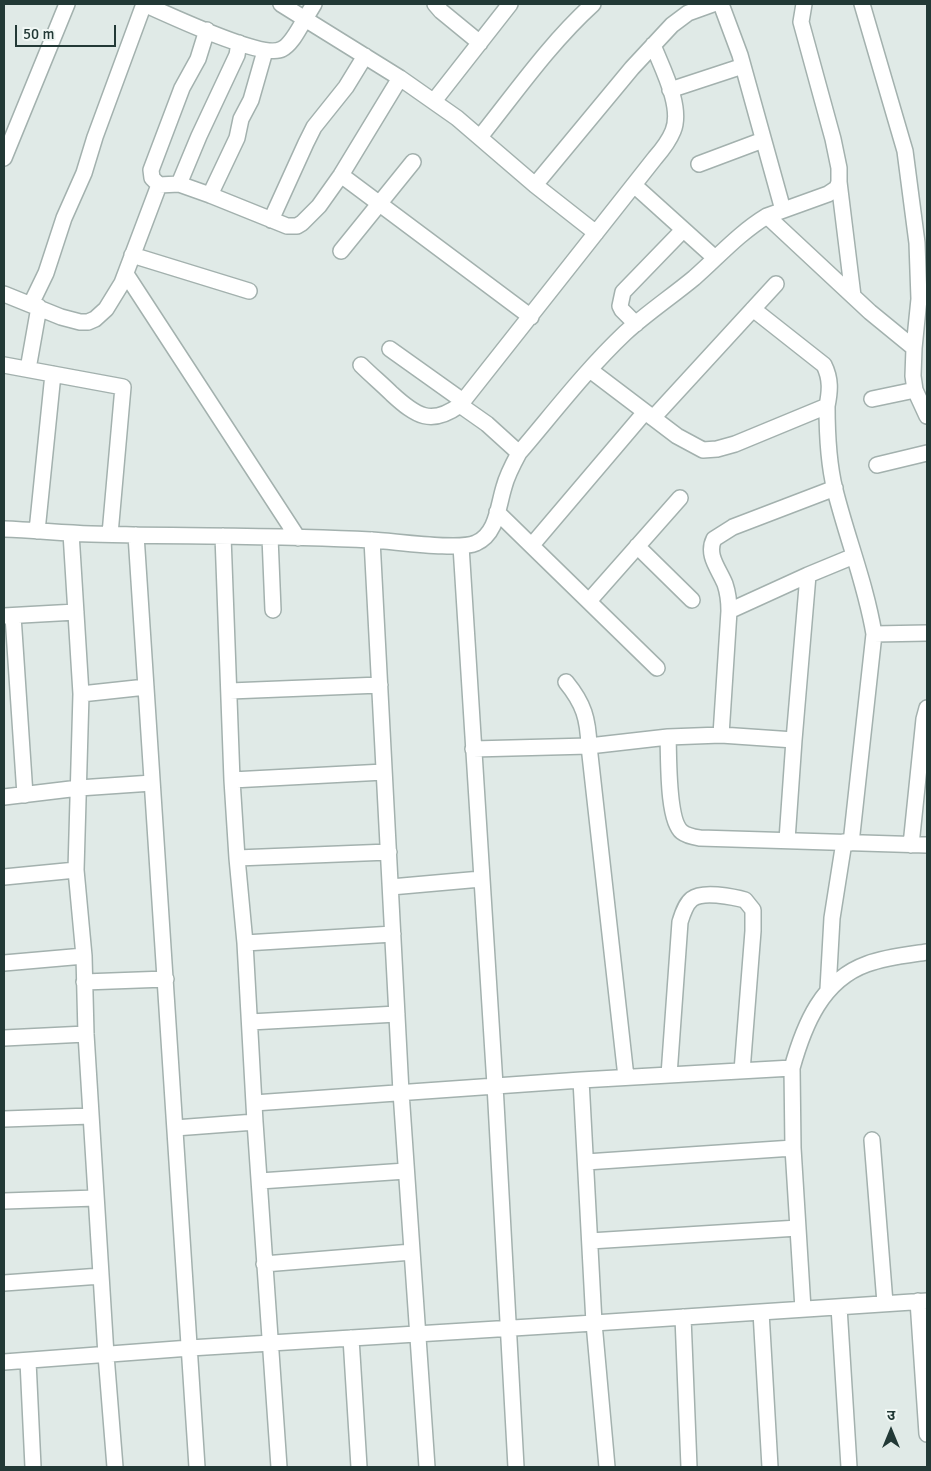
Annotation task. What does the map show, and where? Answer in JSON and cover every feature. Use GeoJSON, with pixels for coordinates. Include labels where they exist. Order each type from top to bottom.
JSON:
{"type":"FeatureCollection","features":[{"type":"Feature","properties":{"kind":"street"},"geometry":{"type":"LineString","coordinates":[[4,158],[67,4]]}},
{"type":"Feature","properties":{"kind":"street"},"geometry":{"type":"LineString","coordinates":[[28,369],[35,306],[64,218],[84,173],[144,4],[239,43],[265,51],[276,52],[288,45],[314,4]]}},
{"type":"Feature","properties":{"kind":"street"},"geometry":{"type":"LineString","coordinates":[[281,4],[434,101],[596,233]]}},
{"type":"Feature","properties":{"kind":"street"},"geometry":{"type":"LineString","coordinates":[[436,4],[440,11],[480,43]]}},
{"type":"Feature","properties":{"kind":"street"},"geometry":{"type":"LineString","coordinates":[[434,101],[510,4]]}},
{"type":"Feature","properties":{"kind":"street"},"geometry":{"type":"LineString","coordinates":[[480,138],[543,59],[592,4]]}},
{"type":"Feature","properties":{"kind":"street"},"geometry":{"type":"LineString","coordinates":[[535,185],[653,45],[687,8],[714,4]]}},
{"type":"Feature","properties":{"kind":"street"},"geometry":{"type":"LineString","coordinates":[[721,4],[743,66],[783,210]]}},
{"type":"Feature","properties":{"kind":"street"},"geometry":{"type":"LineString","coordinates":[[804,4],[801,22],[839,168],[853,296]]}},
{"type":"Feature","properties":{"kind":"street"},"geometry":{"type":"LineString","coordinates":[[862,4],[905,151],[918,243],[923,298],[919,342],[913,376],[915,390],[927,416]]}},
{"type":"Feature","properties":{"kind":"street"},"geometry":{"type":"LineString","coordinates":[[207,30],[198,59],[182,88],[151,170],[152,178],[159,185],[179,184],[292,227],[302,224],[319,206],[341,175],[400,78]]}},
{"type":"Feature","properties":{"kind":"street"},"geometry":{"type":"LineString","coordinates":[[179,184],[199,136],[237,56],[239,43]]}},
{"type":"Feature","properties":{"kind":"street"},"geometry":{"type":"LineString","coordinates":[[360,365],[407,408],[422,416],[440,416],[462,403],[634,185],[665,145],[673,131],[676,113],[670,90],[653,45]]}},
{"type":"Feature","properties":{"kind":"street"},"geometry":{"type":"LineString","coordinates":[[210,195],[237,138],[241,119],[252,100],[265,51]]}},
{"type":"Feature","properties":{"kind":"street"},"geometry":{"type":"LineString","coordinates":[[271,220],[314,127],[346,86],[365,56]]}},
{"type":"Feature","properties":{"kind":"street"},"geometry":{"type":"LineString","coordinates":[[670,90],[743,66]]}},
{"type":"Feature","properties":{"kind":"street"},"geometry":{"type":"LineString","coordinates":[[699,164],[764,140]]}},
{"type":"Feature","properties":{"kind":"street"},"geometry":{"type":"LineString","coordinates":[[341,251],[413,162]]}},
{"type":"Feature","properties":{"kind":"street"},"geometry":{"type":"LineString","coordinates":[[341,175],[530,317]]}},
{"type":"Feature","properties":{"kind":"street"},"geometry":{"type":"LineString","coordinates":[[4,528],[72,533],[372,540],[462,546],[476,543],[485,537],[492,528],[508,474],[519,453],[590,370],[636,324],[766,216],[828,194],[837,188],[840,182]]}},
{"type":"Feature","properties":{"kind":"street"},"geometry":{"type":"LineString","coordinates":[[4,294],[80,322],[95,320],[106,309],[122,283],[159,185]]}},
{"type":"Feature","properties":{"kind":"street"},"geometry":{"type":"LineString","coordinates":[[634,185],[715,258]]}},
{"type":"Feature","properties":{"kind":"street"},"geometry":{"type":"LineString","coordinates":[[766,216],[887,326],[919,342]]}},
{"type":"Feature","properties":{"kind":"street"},"geometry":{"type":"LineString","coordinates":[[636,324],[620,306],[623,292],[683,230]]}},
{"type":"Feature","properties":{"kind":"street"},"geometry":{"type":"LineString","coordinates":[[132,255],[249,291]]}},
{"type":"Feature","properties":{"kind":"street"},"geometry":{"type":"LineString","coordinates":[[126,274],[298,538]]}},
{"type":"Feature","properties":{"kind":"street"},"geometry":{"type":"LineString","coordinates":[[532,545],[649,415],[776,284]]}},
{"type":"Feature","properties":{"kind":"street"},"geometry":{"type":"LineString","coordinates":[[753,309],[824,365],[829,374],[830,383],[827,406],[828,455],[874,634],[848,842],[832,918],[828,989]]}},
{"type":"Feature","properties":{"kind":"street"},"geometry":{"type":"LineString","coordinates":[[390,349],[462,403],[519,453]]}},
{"type":"Feature","properties":{"kind":"street"},"geometry":{"type":"LineString","coordinates":[[4,365],[123,387],[110,534]]}},
{"type":"Feature","properties":{"kind":"street"},"geometry":{"type":"LineString","coordinates":[[590,370],[689,444],[703,450],[735,444],[827,406]]}},
{"type":"Feature","properties":{"kind":"street"},"geometry":{"type":"LineString","coordinates":[[37,530],[53,374]]}},
{"type":"Feature","properties":{"kind":"street"},"geometry":{"type":"LineString","coordinates":[[872,399],[915,390]]}},
{"type":"Feature","properties":{"kind":"street"},"geometry":{"type":"LineString","coordinates":[[877,466],[927,453]]}},
{"type":"Feature","properties":{"kind":"street"},"geometry":{"type":"LineString","coordinates":[[721,735],[729,611],[725,584],[710,550],[714,539],[733,527],[835,488]]}},
{"type":"Feature","properties":{"kind":"street"},"geometry":{"type":"LineString","coordinates":[[589,601],[680,498]]}},
{"type":"Feature","properties":{"kind":"street"},"geometry":{"type":"LineString","coordinates":[[497,512],[657,668]]}},
{"type":"Feature","properties":{"kind":"street"},"geometry":{"type":"LineString","coordinates":[[72,533],[81,694],[76,870],[84,956],[86,1034],[114,1467]]}},
{"type":"Feature","properties":{"kind":"street"},"geometry":{"type":"LineString","coordinates":[[136,535],[198,1467]]}},
{"type":"Feature","properties":{"kind":"street"},"geometry":{"type":"LineString","coordinates":[[223,536],[232,780],[245,943],[264,1264],[279,1467]]}},
{"type":"Feature","properties":{"kind":"street"},"geometry":{"type":"LineString","coordinates":[[270,537],[273,610]]}},
{"type":"Feature","properties":{"kind":"street"},"geometry":{"type":"LineString","coordinates":[[372,540],[401,1092],[427,1467]]}},
{"type":"Feature","properties":{"kind":"street"},"geometry":{"type":"LineString","coordinates":[[462,546],[516,1467]]}},
{"type":"Feature","properties":{"kind":"street"},"geometry":{"type":"LineString","coordinates":[[637,546],[692,600]]}},
{"type":"Feature","properties":{"kind":"street"},"geometry":{"type":"LineString","coordinates":[[729,611],[854,556]]}},
{"type":"Feature","properties":{"kind":"street"},"geometry":{"type":"LineString","coordinates":[[787,840],[808,575]]}},
{"type":"Feature","properties":{"kind":"street"},"geometry":{"type":"LineString","coordinates":[[25,795],[8,616],[76,612]]}},
{"type":"Feature","properties":{"kind":"street"},"geometry":{"type":"LineString","coordinates":[[874,634],[927,633]]}},
{"type":"Feature","properties":{"kind":"street"},"geometry":{"type":"LineString","coordinates":[[566,682],[575,693],[586,716],[626,1077]]}},
{"type":"Feature","properties":{"kind":"street"},"geometry":{"type":"LineString","coordinates":[[230,691],[380,685]]}},
{"type":"Feature","properties":{"kind":"street"},"geometry":{"type":"LineString","coordinates":[[81,694],[146,687]]}},
{"type":"Feature","properties":{"kind":"street"},"geometry":{"type":"LineString","coordinates":[[911,845],[924,719],[927,708]]}},
{"type":"Feature","properties":{"kind":"street"},"geometry":{"type":"LineString","coordinates":[[474,749],[589,746],[668,737],[721,735],[794,740]]}},
{"type":"Feature","properties":{"kind":"street"},"geometry":{"type":"LineString","coordinates":[[668,737],[673,818],[677,826],[688,836],[700,838],[927,845]]}},
{"type":"Feature","properties":{"kind":"street"},"geometry":{"type":"LineString","coordinates":[[232,780],[384,772]]}},
{"type":"Feature","properties":{"kind":"street"},"geometry":{"type":"LineString","coordinates":[[4,798],[79,788],[152,783]]}},
{"type":"Feature","properties":{"kind":"street"},"geometry":{"type":"LineString","coordinates":[[237,858],[389,852]]}},
{"type":"Feature","properties":{"kind":"street"},"geometry":{"type":"LineString","coordinates":[[4,877],[76,870]]}},
{"type":"Feature","properties":{"kind":"street"},"geometry":{"type":"LineString","coordinates":[[391,887],[481,880]]}},
{"type":"Feature","properties":{"kind":"street"},"geometry":{"type":"LineString","coordinates":[[670,1075],[680,922],[689,901],[702,894],[745,900],[753,910],[742,1070]]}},
{"type":"Feature","properties":{"kind":"street"},"geometry":{"type":"LineString","coordinates":[[245,943],[393,934]]}},
{"type":"Feature","properties":{"kind":"street"},"geometry":{"type":"LineString","coordinates":[[803,1309],[793,1148],[792,1068],[799,1044],[809,1021],[828,989],[846,975],[867,964],[927,952]]}},
{"type":"Feature","properties":{"kind":"street"},"geometry":{"type":"LineString","coordinates":[[4,963],[84,956]]}},
{"type":"Feature","properties":{"kind":"street"},"geometry":{"type":"LineString","coordinates":[[84,982],[166,979]]}},
{"type":"Feature","properties":{"kind":"street"},"geometry":{"type":"LineString","coordinates":[[250,1022],[397,1014]]}},
{"type":"Feature","properties":{"kind":"street"},"geometry":{"type":"LineString","coordinates":[[4,1038],[86,1034]]}},
{"type":"Feature","properties":{"kind":"street"},"geometry":{"type":"LineString","coordinates":[[254,1103],[495,1085],[792,1068]]}},
{"type":"Feature","properties":{"kind":"street"},"geometry":{"type":"LineString","coordinates":[[581,1080],[594,1324],[607,1467]]}},
{"type":"Feature","properties":{"kind":"street"},"geometry":{"type":"LineString","coordinates":[[4,1119],[91,1116]]}},
{"type":"Feature","properties":{"kind":"street"},"geometry":{"type":"LineString","coordinates":[[175,1128],[255,1122]]}},
{"type":"Feature","properties":{"kind":"street"},"geometry":{"type":"LineString","coordinates":[[872,1140],[885,1304]]}},
{"type":"Feature","properties":{"kind":"street"},"geometry":{"type":"LineString","coordinates":[[586,1162],[793,1148]]}},
{"type":"Feature","properties":{"kind":"street"},"geometry":{"type":"LineString","coordinates":[[260,1181],[406,1171]]}},
{"type":"Feature","properties":{"kind":"street"},"geometry":{"type":"LineString","coordinates":[[4,1201],[96,1198]]}},
{"type":"Feature","properties":{"kind":"street"},"geometry":{"type":"LineString","coordinates":[[590,1242],[798,1228]]}},
{"type":"Feature","properties":{"kind":"street"},"geometry":{"type":"LineString","coordinates":[[264,1264],[412,1252]]}},
{"type":"Feature","properties":{"kind":"street"},"geometry":{"type":"LineString","coordinates":[[4,1283],[101,1276]]}},
{"type":"Feature","properties":{"kind":"street"},"geometry":{"type":"LineString","coordinates":[[4,1362],[190,1348],[594,1324],[923,1301],[927,1434]]}},
{"type":"Feature","properties":{"kind":"street"},"geometry":{"type":"LineString","coordinates":[[839,1307],[849,1467]]}},
{"type":"Feature","properties":{"kind":"street"},"geometry":{"type":"LineString","coordinates":[[761,1312],[770,1467]]}},
{"type":"Feature","properties":{"kind":"street"},"geometry":{"type":"LineString","coordinates":[[683,1317],[689,1467]]}},
{"type":"Feature","properties":{"kind":"street"},"geometry":{"type":"LineString","coordinates":[[351,1338],[360,1467]]}},
{"type":"Feature","properties":{"kind":"street"},"geometry":{"type":"LineString","coordinates":[[28,1361],[34,1467]]}}]}
